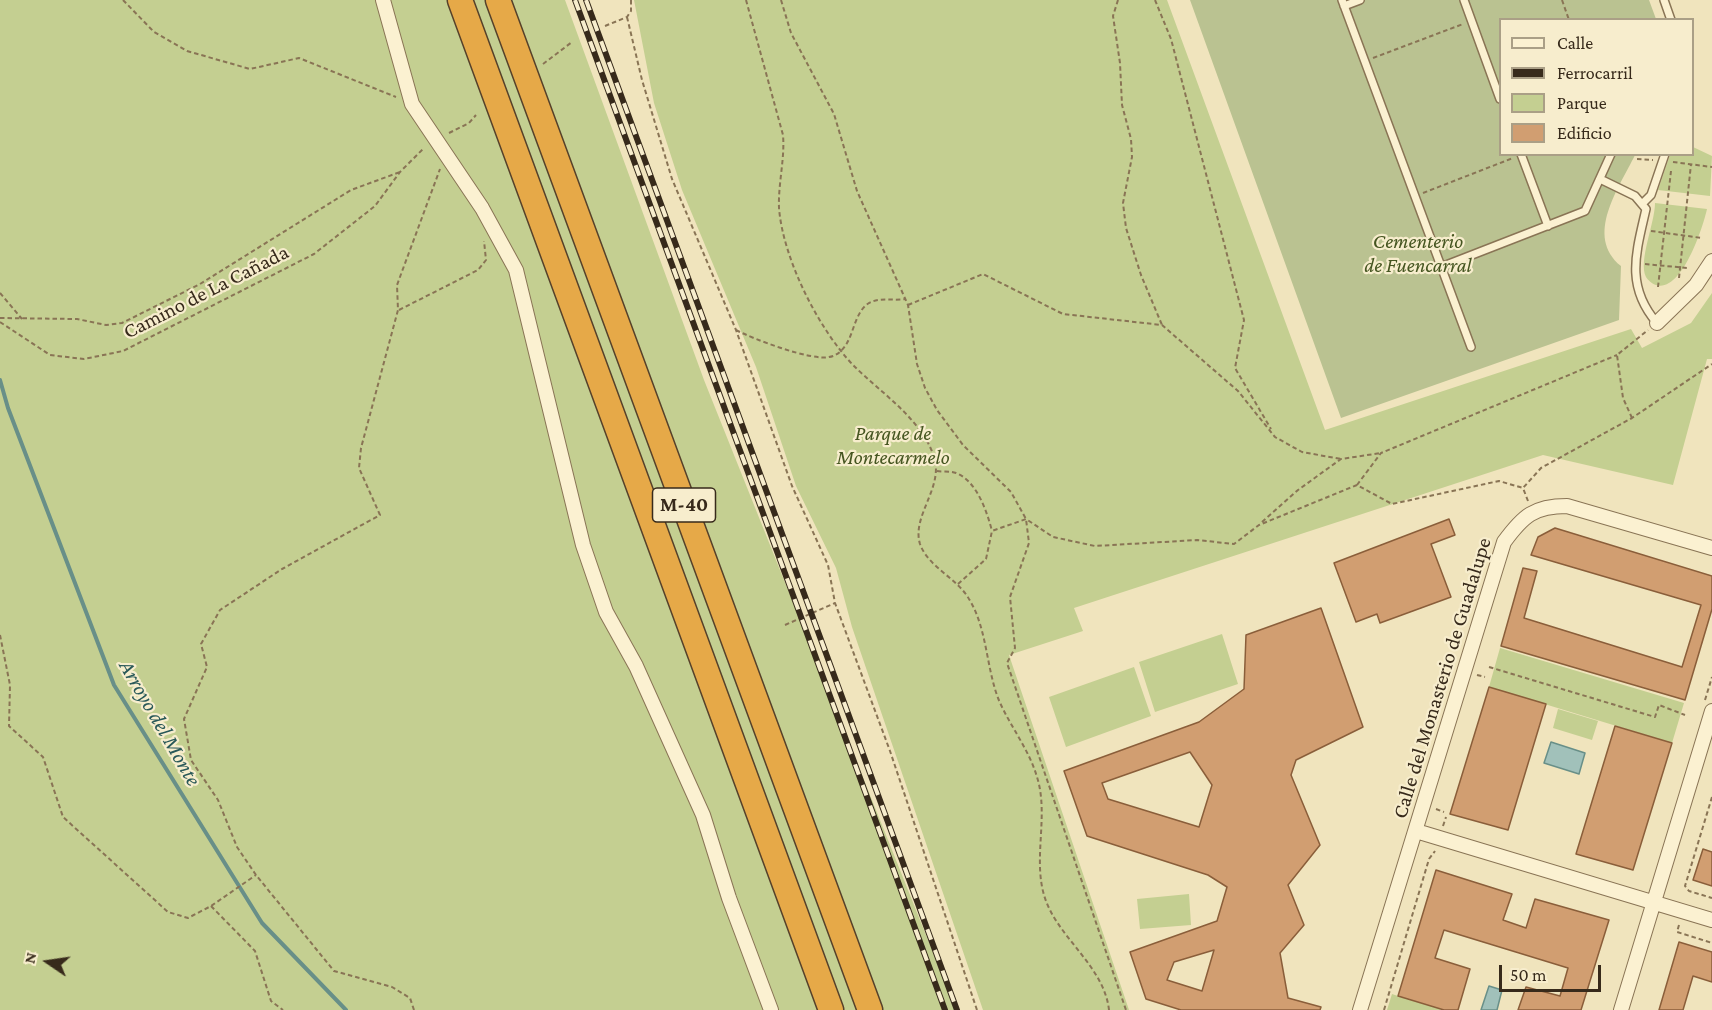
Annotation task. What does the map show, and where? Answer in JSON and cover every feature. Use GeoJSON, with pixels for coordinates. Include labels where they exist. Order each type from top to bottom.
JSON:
{"type":"FeatureCollection","features":[{"type":"Feature","properties":{"kind":"highway","name":"M-40"},"geometry":{"type":"LineString","coordinates":[[460,0],[831,1010]]}},
{"type":"Feature","properties":{"kind":"highway","name":"M-40"},"geometry":{"type":"LineString","coordinates":[[498,0],[870,1010]]}},
{"type":"Feature","properties":{"kind":"street"},"geometry":{"type":"LineString","coordinates":[[383,0],[412,104],[482,208],[516,270],[580,535],[602,601],[636,666],[703,815],[729,898],[771,1010]]}},
{"type":"Feature","properties":{"kind":"street"},"geometry":{"type":"LineString","coordinates":[[1657,323],[1696,285],[1711,260]]}},
{"type":"Feature","properties":{"kind":"street"},"geometry":{"type":"LineString","coordinates":[[1532,512],[1548,506],[1567,506],[1712,548]]}},
{"type":"Feature","properties":{"kind":"street","name":"Calle del Monasterio de Guadalupe"},"geometry":{"type":"LineString","coordinates":[[1360,1010],[1504,542],[1517,524],[1532,512]]}},
{"type":"Feature","properties":{"kind":"street"},"geometry":{"type":"LineString","coordinates":[[1621,1010],[1712,711]]}},
{"type":"Feature","properties":{"kind":"street"},"geometry":{"type":"LineString","coordinates":[[1416,831],[1712,920]]}},
{"type":"Feature","properties":{"kind":"lane"},"geometry":{"type":"LineString","coordinates":[[1360,0],[1343,3],[1471,347]]}},
{"type":"Feature","properties":{"kind":"lane"},"geometry":{"type":"LineString","coordinates":[[1464,0],[1499,96]]}},
{"type":"Feature","properties":{"kind":"lane"},"geometry":{"type":"LineString","coordinates":[[1664,0],[1670,18]]}},
{"type":"Feature","properties":{"kind":"lane"},"geometry":{"type":"LineString","coordinates":[[1521,156],[1548,226]]}},
{"type":"Feature","properties":{"kind":"lane"},"geometry":{"type":"LineString","coordinates":[[1441,267],[1585,211],[1610,156]]}},
{"type":"Feature","properties":{"kind":"lane"},"geometry":{"type":"LineString","coordinates":[[1642,204],[1651,195],[1664,158]]}},
{"type":"Feature","properties":{"kind":"lane"},"geometry":{"type":"LineString","coordinates":[[1600,179],[1635,196],[1646,209],[1636,256],[1635,281],[1639,298],[1657,323]]}},
{"type":"Feature","properties":{"kind":"path"},"geometry":{"type":"LineString","coordinates":[[123,0],[154,32],[187,51],[250,69],[299,58],[412,104]]}},
{"type":"Feature","properties":{"kind":"path"},"geometry":{"type":"LineString","coordinates":[[605,26],[627,17],[632,11],[631,0]]}},
{"type":"Feature","properties":{"kind":"path"},"geometry":{"type":"LineString","coordinates":[[746,0],[783,135],[779,209],[783,231],[819,322],[841,351],[915,427],[933,453],[937,471],[921,524],[920,545],[929,559],[958,584],[972,604],[998,699],[1038,779],[1042,815],[1044,896],[1059,924],[1103,988],[1109,1010]]}},
{"type":"Feature","properties":{"kind":"path"},"geometry":{"type":"LineString","coordinates":[[781,0],[791,33],[834,114],[857,191],[908,305],[917,364],[937,410],[963,445],[1011,492],[1026,519],[1029,543],[1010,597],[1015,648],[1007,663],[1126,1010]]}},
{"type":"Feature","properties":{"kind":"path"},"geometry":{"type":"LineString","coordinates":[[1118,0],[1113,16],[1120,63],[1122,105],[1131,139],[1132,157],[1123,203],[1126,228],[1141,275],[1162,325],[1238,391],[1275,437],[1302,452],[1341,459],[1381,453],[1617,355],[1657,323]]}},
{"type":"Feature","properties":{"kind":"path"},"geometry":{"type":"LineString","coordinates":[[1155,0],[1171,39],[1244,320],[1235,369],[1275,437]]}},
{"type":"Feature","properties":{"kind":"path"},"geometry":{"type":"LineString","coordinates":[[1562,0],[1568,18]]}},
{"type":"Feature","properties":{"kind":"path"},"geometry":{"type":"LineString","coordinates":[[627,17],[642,80],[672,179],[736,330],[792,486],[828,565],[835,603],[890,751],[976,1010]]}},
{"type":"Feature","properties":{"kind":"path"},"geometry":{"type":"LineString","coordinates":[[1365,62],[1472,21]]}},
{"type":"Feature","properties":{"kind":"path"},"geometry":{"type":"LineString","coordinates":[[543,64],[572,42]]}},
{"type":"Feature","properties":{"kind":"path"},"geometry":{"type":"LineString","coordinates":[[414,1010],[410,998],[392,987],[334,971],[256,875],[237,848],[218,800],[191,760],[184,719],[207,667],[201,644],[220,610],[282,568],[380,515],[359,468],[361,448],[398,310],[397,285],[445,155]]}},
{"type":"Feature","properties":{"kind":"path"},"geometry":{"type":"LineString","coordinates":[[1415,196],[1518,156]]}},
{"type":"Feature","properties":{"kind":"path"},"geometry":{"type":"LineString","coordinates":[[1637,159],[1664,158]]}},
{"type":"Feature","properties":{"kind":"path"},"geometry":{"type":"LineString","coordinates":[[1658,287],[1672,162],[1712,167]]}},
{"type":"Feature","properties":{"kind":"path"},"geometry":{"type":"LineString","coordinates":[[1679,278],[1691,164]]}},
{"type":"Feature","properties":{"kind":"path","name":"Camino de La Cañada"},"geometry":{"type":"LineString","coordinates":[[0,320],[50,355],[84,359],[123,351],[314,254],[375,206],[400,172],[351,190],[200,284],[122,323],[106,325],[77,319],[22,319]]}},
{"type":"Feature","properties":{"kind":"path"},"geometry":{"type":"LineString","coordinates":[[1649,231],[1702,238]]}},
{"type":"Feature","properties":{"kind":"path"},"geometry":{"type":"LineString","coordinates":[[398,310],[478,270],[486,260],[481,234]]}},
{"type":"Feature","properties":{"kind":"path"},"geometry":{"type":"LineString","coordinates":[[1642,264],[1687,268]]}},
{"type":"Feature","properties":{"kind":"path"},"geometry":{"type":"LineString","coordinates":[[908,305],[983,274],[1063,314],[1162,325]]}},
{"type":"Feature","properties":{"kind":"path"},"geometry":{"type":"LineString","coordinates":[[0,293],[22,319]]}},
{"type":"Feature","properties":{"kind":"path"},"geometry":{"type":"LineString","coordinates":[[736,330],[756,340],[817,357],[833,357],[841,351],[867,304],[878,299],[905,299]]}},
{"type":"Feature","properties":{"kind":"path"},"geometry":{"type":"LineString","coordinates":[[0,320],[22,319]]}},
{"type":"Feature","properties":{"kind":"path"},"geometry":{"type":"LineString","coordinates":[[1617,355],[1623,398],[1632,418]]}},
{"type":"Feature","properties":{"kind":"path"},"geometry":{"type":"LineString","coordinates":[[1523,488],[1541,468],[1632,418],[1712,364]]}},
{"type":"Feature","properties":{"kind":"path"},"geometry":{"type":"LineString","coordinates":[[1259,525],[1357,485],[1381,453]]}},
{"type":"Feature","properties":{"kind":"path"},"geometry":{"type":"LineString","coordinates":[[1026,519],[1053,537],[1095,546],[1197,540],[1234,544],[1298,490],[1341,459]]}},
{"type":"Feature","properties":{"kind":"path"},"geometry":{"type":"LineString","coordinates":[[937,471],[957,474],[969,482],[987,511],[992,531],[986,559],[958,584]]}},
{"type":"Feature","properties":{"kind":"path"},"geometry":{"type":"LineString","coordinates":[[1357,485],[1392,504],[1499,481],[1523,488]]}},
{"type":"Feature","properties":{"kind":"path"},"geometry":{"type":"LineString","coordinates":[[1523,488],[1532,512]]}},
{"type":"Feature","properties":{"kind":"path"},"geometry":{"type":"LineString","coordinates":[[992,531],[1026,519]]}},
{"type":"Feature","properties":{"kind":"path"},"geometry":{"type":"LineString","coordinates":[[785,625],[835,603]]}},
{"type":"Feature","properties":{"kind":"path"},"geometry":{"type":"LineString","coordinates":[[0,635],[10,684],[9,726],[43,757],[63,817],[168,912],[188,918],[212,906],[256,875]]}},
{"type":"Feature","properties":{"kind":"path"},"geometry":{"type":"LineString","coordinates":[[1489,667],[1655,717],[1659,705],[1685,715]]}},
{"type":"Feature","properties":{"kind":"path"},"geometry":{"type":"LineString","coordinates":[[1712,797],[1685,886],[1689,891],[1712,898]]}},
{"type":"Feature","properties":{"kind":"path"},"geometry":{"type":"LineString","coordinates":[[1384,1010],[1430,859],[1434,857]]}},
{"type":"Feature","properties":{"kind":"path"},"geometry":{"type":"LineString","coordinates":[[212,906],[255,951],[271,1001],[283,1010]]}},
{"type":"Feature","properties":{"kind":"path"},"geometry":{"type":"LineString","coordinates":[[1677,932],[1712,943]]}},
{"type":"Feature","properties":{"kind":"green space"},"geometry":{"type":"Polygon","coordinates":[[[0,0],[565,0],[704,380],[956,1010],[0,1010],[0,0]]]}},
{"type":"Feature","properties":{"kind":"green space","name":"Parque de Montecarmelo"},"geometry":{"type":"Polygon","coordinates":[[[634,0],[1167,0],[1325,430],[1631,329],[1642,348],[1691,323],[1712,293],[1712,359],[1707,359],[1673,485],[1543,455],[1074,608],[1083,631],[1009,655],[1129,1010],[983,1010],[852,627],[836,568],[796,486],[756,367],[682,190],[654,103],[634,0]]]}},
{"type":"Feature","properties":{"kind":"green space","name":"Cementerio de Fuencarral"},"geometry":{"type":"Polygon","coordinates":[[[1190,0],[1649,0],[1656,18],[1499,18],[1499,156],[1634,156],[1614,197],[1605,226],[1605,241],[1610,254],[1621,266],[1619,320],[1341,418],[1190,0]]]}},
{"type":"Feature","properties":{"kind":"green space"},"geometry":{"type":"Polygon","coordinates":[[[1694,147],[1712,156],[1710,196],[1658,190],[1670,156],[1694,156],[1694,147]]]}},
{"type":"Feature","properties":{"kind":"green space"},"geometry":{"type":"Polygon","coordinates":[[[1655,203],[1707,209],[1690,257],[1683,269],[1665,285],[1652,283],[1646,277],[1644,270],[1645,252],[1655,203]]]}},
{"type":"Feature","properties":{"kind":"green space"},"geometry":{"type":"Polygon","coordinates":[[[1222,634],[1238,684],[1155,712],[1139,662],[1222,634]]]}},
{"type":"Feature","properties":{"kind":"green space"},"geometry":{"type":"Polygon","coordinates":[[[1500,648],[1684,703],[1672,743],[1489,687],[1500,648]]]}},
{"type":"Feature","properties":{"kind":"green space"},"geometry":{"type":"Polygon","coordinates":[[[1134,667],[1151,716],[1066,747],[1049,697],[1134,667]]]}},
{"type":"Feature","properties":{"kind":"green space"},"geometry":{"type":"Polygon","coordinates":[[[1558,709],[1598,721],[1592,740],[1553,728],[1558,709]]]}},
{"type":"Feature","properties":{"kind":"green space"},"geometry":{"type":"Polygon","coordinates":[[[1189,894],[1191,925],[1140,929],[1137,899],[1189,894]]]}},
{"type":"Feature","properties":{"kind":"green space"},"geometry":{"type":"Polygon","coordinates":[[[1392,994],[1398,996],[1444,1010],[1387,1010],[1392,994]]]}},
{"type":"Feature","properties":{"kind":"water"},"geometry":{"type":"Polygon","coordinates":[[[1551,742],[1585,753],[1579,774],[1544,763],[1551,742]]]}},
{"type":"Feature","properties":{"kind":"water"},"geometry":{"type":"Polygon","coordinates":[[[1489,986],[1502,990],[1497,1010],[1481,1010],[1489,986]]]}},
{"type":"Feature","properties":{"kind":"building"},"geometry":{"type":"Polygon","coordinates":[[[1449,519],[1455,535],[1431,544],[1451,597],[1380,623],[1377,614],[1356,622],[1334,563],[1449,519]]]}},
{"type":"Feature","properties":{"kind":"building"},"geometry":{"type":"Polygon","coordinates":[[[1555,528],[1712,576],[1712,609],[1685,700],[1501,646],[1523,568],[1537,571],[1524,618],[1682,667],[1701,605],[1531,555],[1538,537],[1555,528]]]}},
{"type":"Feature","properties":{"kind":"building"},"geometry":{"type":"Polygon","coordinates":[[[1321,608],[1363,727],[1296,760],[1291,775],[1320,845],[1288,885],[1304,925],[1280,953],[1288,998],[1321,1007],[1320,1010],[1181,1010],[1146,999],[1130,952],[1217,921],[1227,887],[1208,875],[1087,836],[1064,771],[1199,722],[1244,689],[1246,635],[1321,608]],[[1190,752],[1102,783],[1108,799],[1199,827],[1212,785],[1190,752]],[[1214,950],[1174,962],[1167,980],[1202,991],[1214,950]]]}},
{"type":"Feature","properties":{"kind":"building"},"geometry":{"type":"Polygon","coordinates":[[[1489,687],[1546,704],[1508,830],[1450,814],[1489,687]]]}},
{"type":"Feature","properties":{"kind":"building"},"geometry":{"type":"Polygon","coordinates":[[[1615,726],[1672,743],[1633,870],[1576,854],[1615,726]]]}},
{"type":"Feature","properties":{"kind":"building"},"geometry":{"type":"Polygon","coordinates":[[[1703,849],[1712,852],[1712,886],[1693,880],[1703,849]]]}},
{"type":"Feature","properties":{"kind":"building"},"geometry":{"type":"Polygon","coordinates":[[[1436,870],[1512,894],[1503,920],[1526,928],[1535,899],[1609,920],[1581,1010],[1518,1010],[1526,987],[1560,996],[1568,968],[1444,930],[1435,958],[1470,969],[1458,1010],[1444,1010],[1398,996],[1436,870]]]}},
{"type":"Feature","properties":{"kind":"building"},"geometry":{"type":"Polygon","coordinates":[[[1679,942],[1712,952],[1712,982],[1693,976],[1683,1010],[1659,1010],[1679,942]]]}},
{"type":"Feature","properties":{"kind":"waterway","name":"Arroyo del Monte"},"geometry":{"type":"LineString","coordinates":[[0,380],[8,408],[114,685],[262,923],[346,1010]]}},
{"type":"Feature","properties":{"kind":"railway"},"geometry":{"type":"LineString","coordinates":[[575,0],[945,1010]]}},
{"type":"Feature","properties":{"kind":"railway"},"geometry":{"type":"LineString","coordinates":[[586,0],[957,1010]]}}]}
